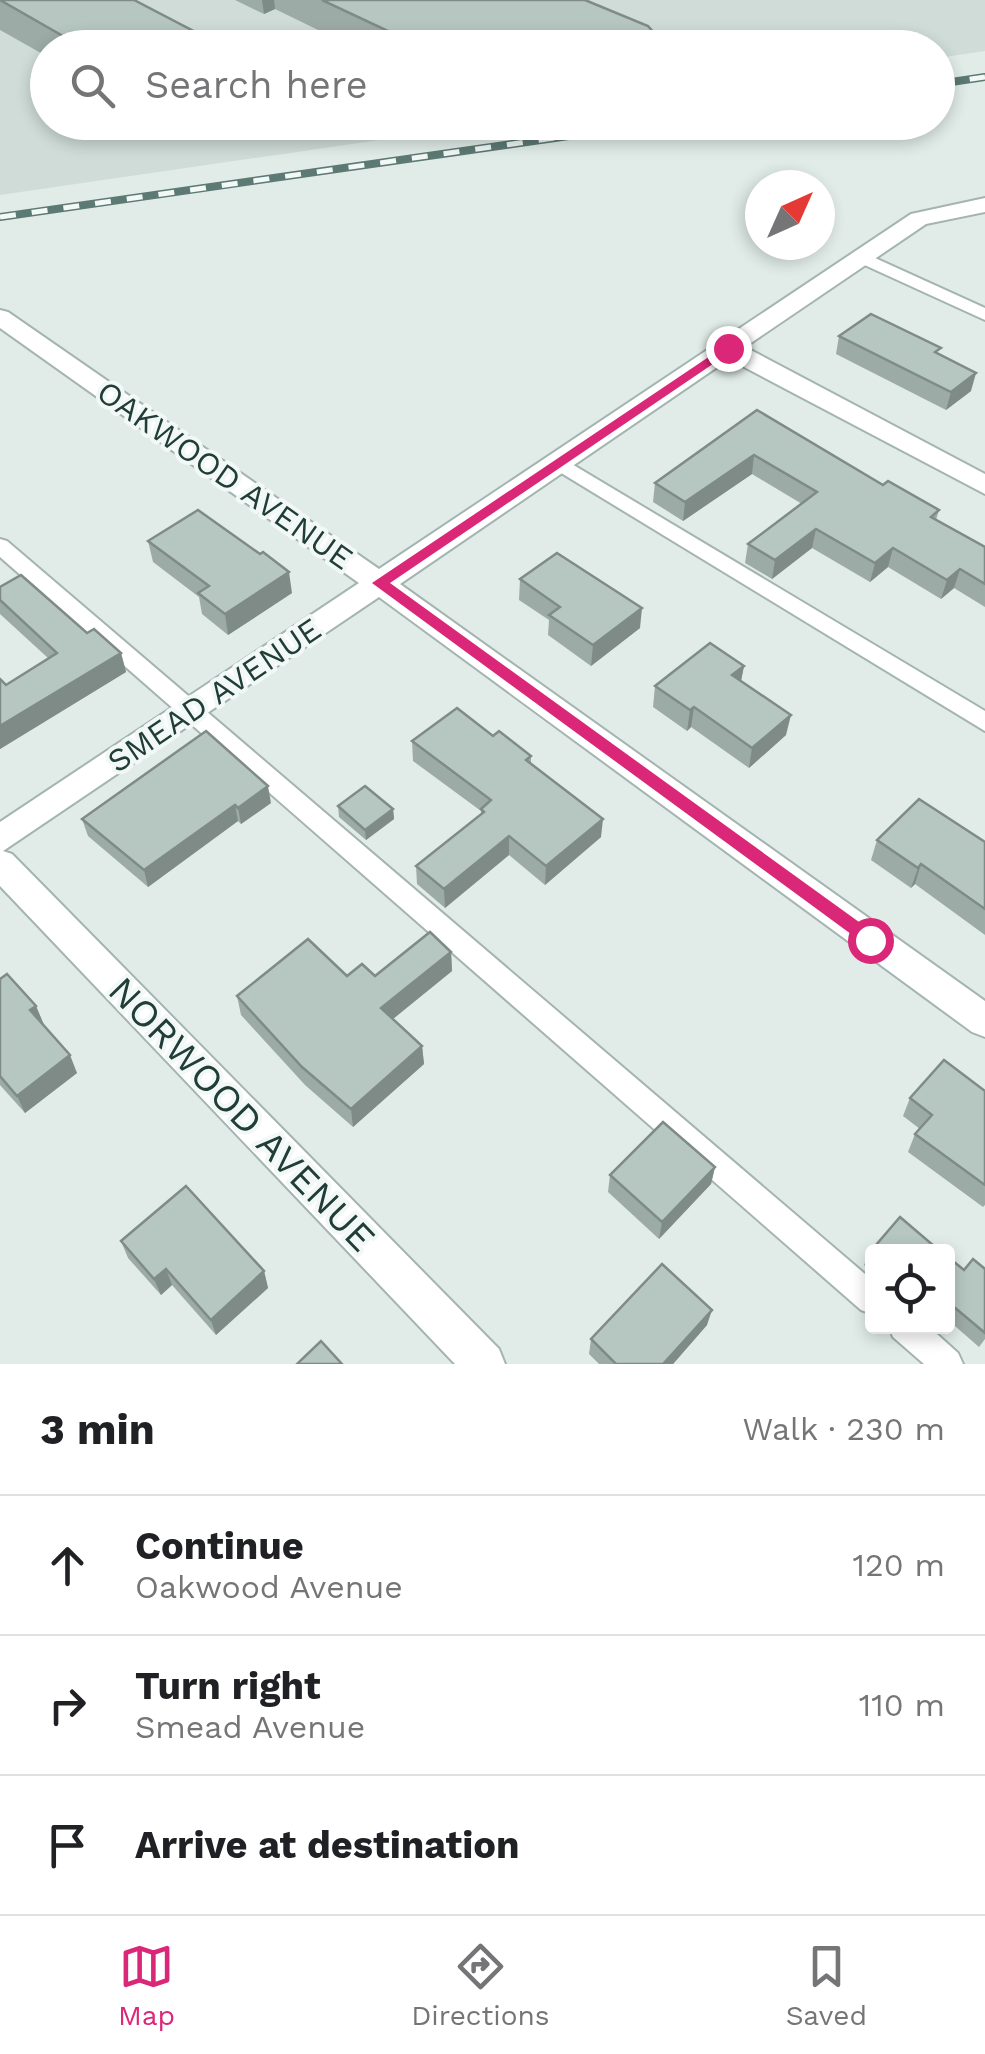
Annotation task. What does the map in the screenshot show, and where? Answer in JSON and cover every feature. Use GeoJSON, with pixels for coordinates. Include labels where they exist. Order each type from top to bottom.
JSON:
{"type":"FeatureCollection","features":[{"type":"Feature","properties":{"kind":"street","name":"SMEAD AVENUE"},"geometry":{"type":"LineString","coordinates":[[0,839],[920,218],[985,205]]}},
{"type":"Feature","properties":{"kind":"street","name":"OAKWOOD AVENUE"},"geometry":{"type":"LineString","coordinates":[[0,317],[379,583],[985,1021]]}},
{"type":"Feature","properties":{"kind":"street"},"geometry":{"type":"LineString","coordinates":[[728,348],[985,484]]}},
{"type":"Feature","properties":{"kind":"street","name":"NORWOOD AVENUE"},"geometry":{"type":"LineString","coordinates":[[0,864],[484,1364]]}},
{"type":"Feature","properties":{"kind":"lane"},"geometry":{"type":"LineString","coordinates":[[864,258],[985,314]]}},
{"type":"Feature","properties":{"kind":"lane"},"geometry":{"type":"LineString","coordinates":[[560,463],[985,722]]}},
{"type":"Feature","properties":{"kind":"lane"},"geometry":{"type":"LineString","coordinates":[[0,546],[865,1293]]}},
{"type":"Feature","properties":{"kind":"lane"},"geometry":{"type":"LineString","coordinates":[[913,1334],[947,1364]]}},
{"type":"Feature","properties":{"kind":"shaded area"},"geometry":{"type":"Polygon","coordinates":[[[0,0],[985,0],[985,51],[955,55],[955,30],[30,30],[30,140],[379,140],[0,195],[0,0]]]}},
{"type":"Feature","properties":{"kind":"building"},"geometry":{"type":"Polygon","coordinates":[[[0,0],[134,0],[191,30],[52,30],[0,0]]]}},
{"type":"Feature","properties":{"kind":"building"},"geometry":{"type":"Polygon","coordinates":[[[322,0],[585,0],[651,30],[386,30],[322,0]]]}},
{"type":"Feature","properties":{"kind":"building"},"geometry":{"type":"Polygon","coordinates":[[[871,314],[941,348],[935,352],[976,373],[951,392],[839,336],[871,314]]]}},
{"type":"Feature","properties":{"kind":"building"},"geometry":{"type":"Polygon","coordinates":[[[757,410],[883,485],[888,481],[939,510],[931,517],[985,547],[985,584],[960,569],[947,580],[893,548],[875,563],[816,529],[775,560],[748,544],[817,492],[754,455],[685,502],[655,483],[757,410]]]}},
{"type":"Feature","properties":{"kind":"building"},"geometry":{"type":"Polygon","coordinates":[[[198,510],[289,572],[225,614],[198,593],[209,586],[148,541],[198,510]]]}},
{"type":"Feature","properties":{"kind":"building"},"geometry":{"type":"Polygon","coordinates":[[[557,553],[642,608],[593,645],[549,615],[560,607],[520,579],[557,553]]]}},
{"type":"Feature","properties":{"kind":"building"},"geometry":{"type":"Polygon","coordinates":[[[21,575],[87,633],[94,629],[121,653],[0,726],[0,679],[6,685],[57,653],[0,600],[0,587],[21,575]]]}},
{"type":"Feature","properties":{"kind":"building"},"geometry":{"type":"Polygon","coordinates":[[[710,643],[744,666],[732,675],[791,715],[752,748],[694,707],[690,710],[655,686],[710,643]]]}},
{"type":"Feature","properties":{"kind":"building"},"geometry":{"type":"Polygon","coordinates":[[[457,708],[493,736],[499,731],[531,756],[526,760],[603,819],[546,866],[509,836],[444,889],[416,866],[484,812],[481,809],[491,800],[412,741],[457,708]]]}},
{"type":"Feature","properties":{"kind":"building"},"geometry":{"type":"Polygon","coordinates":[[[206,731],[268,786],[144,870],[82,819],[206,731]]]}},
{"type":"Feature","properties":{"kind":"building"},"geometry":{"type":"Polygon","coordinates":[[[365,786],[393,809],[365,830],[338,806],[365,786]]]}},
{"type":"Feature","properties":{"kind":"building"},"geometry":{"type":"Polygon","coordinates":[[[919,799],[985,842],[985,909],[921,864],[918,868],[877,840],[919,799]]]}},
{"type":"Feature","properties":{"kind":"building"},"geometry":{"type":"Polygon","coordinates":[[[430,932],[451,952],[381,1008],[422,1046],[351,1109],[302,1067],[237,996],[308,939],[347,976],[362,964],[375,976],[430,932]]]}},
{"type":"Feature","properties":{"kind":"building"},"geometry":{"type":"Polygon","coordinates":[[[7,974],[36,1006],[30,1010],[70,1055],[17,1096],[0,1076],[0,979],[7,974]]]}},
{"type":"Feature","properties":{"kind":"building"},"geometry":{"type":"Polygon","coordinates":[[[944,1060],[985,1091],[985,1185],[915,1134],[932,1115],[910,1098],[944,1060]]]}},
{"type":"Feature","properties":{"kind":"building"},"geometry":{"type":"Polygon","coordinates":[[[663,1122],[715,1167],[662,1222],[610,1175],[663,1122]]]}},
{"type":"Feature","properties":{"kind":"building"},"geometry":{"type":"Polygon","coordinates":[[[186,1186],[264,1271],[211,1320],[166,1269],[154,1279],[121,1241],[186,1186]]]}},
{"type":"Feature","properties":{"kind":"building"},"geometry":{"type":"Polygon","coordinates":[[[900,1217],[932,1244],[877,1244],[900,1217]]]}},
{"type":"Feature","properties":{"kind":"building"},"geometry":{"type":"Polygon","coordinates":[[[973,1259],[985,1269],[985,1333],[955,1308],[955,1263],[964,1270],[973,1259]]]}},
{"type":"Feature","properties":{"kind":"building"},"geometry":{"type":"Polygon","coordinates":[[[662,1264],[712,1310],[663,1364],[616,1364],[591,1339],[662,1264]]]}},
{"type":"Feature","properties":{"kind":"building"},"geometry":{"type":"Polygon","coordinates":[[[321,1341],[342,1364],[297,1364],[321,1341]]]}},
{"type":"Feature","properties":{"kind":"railway"},"geometry":{"type":"LineString","coordinates":[[955,81],[985,77]]}},
{"type":"Feature","properties":{"kind":"railway"},"geometry":{"type":"LineString","coordinates":[[0,217],[541,140]]}},
{"type":"Feature","properties":{"kind":"route"},"geometry":{"type":"LineString","coordinates":[[728,348],[379,583],[870,940]]}}]}
